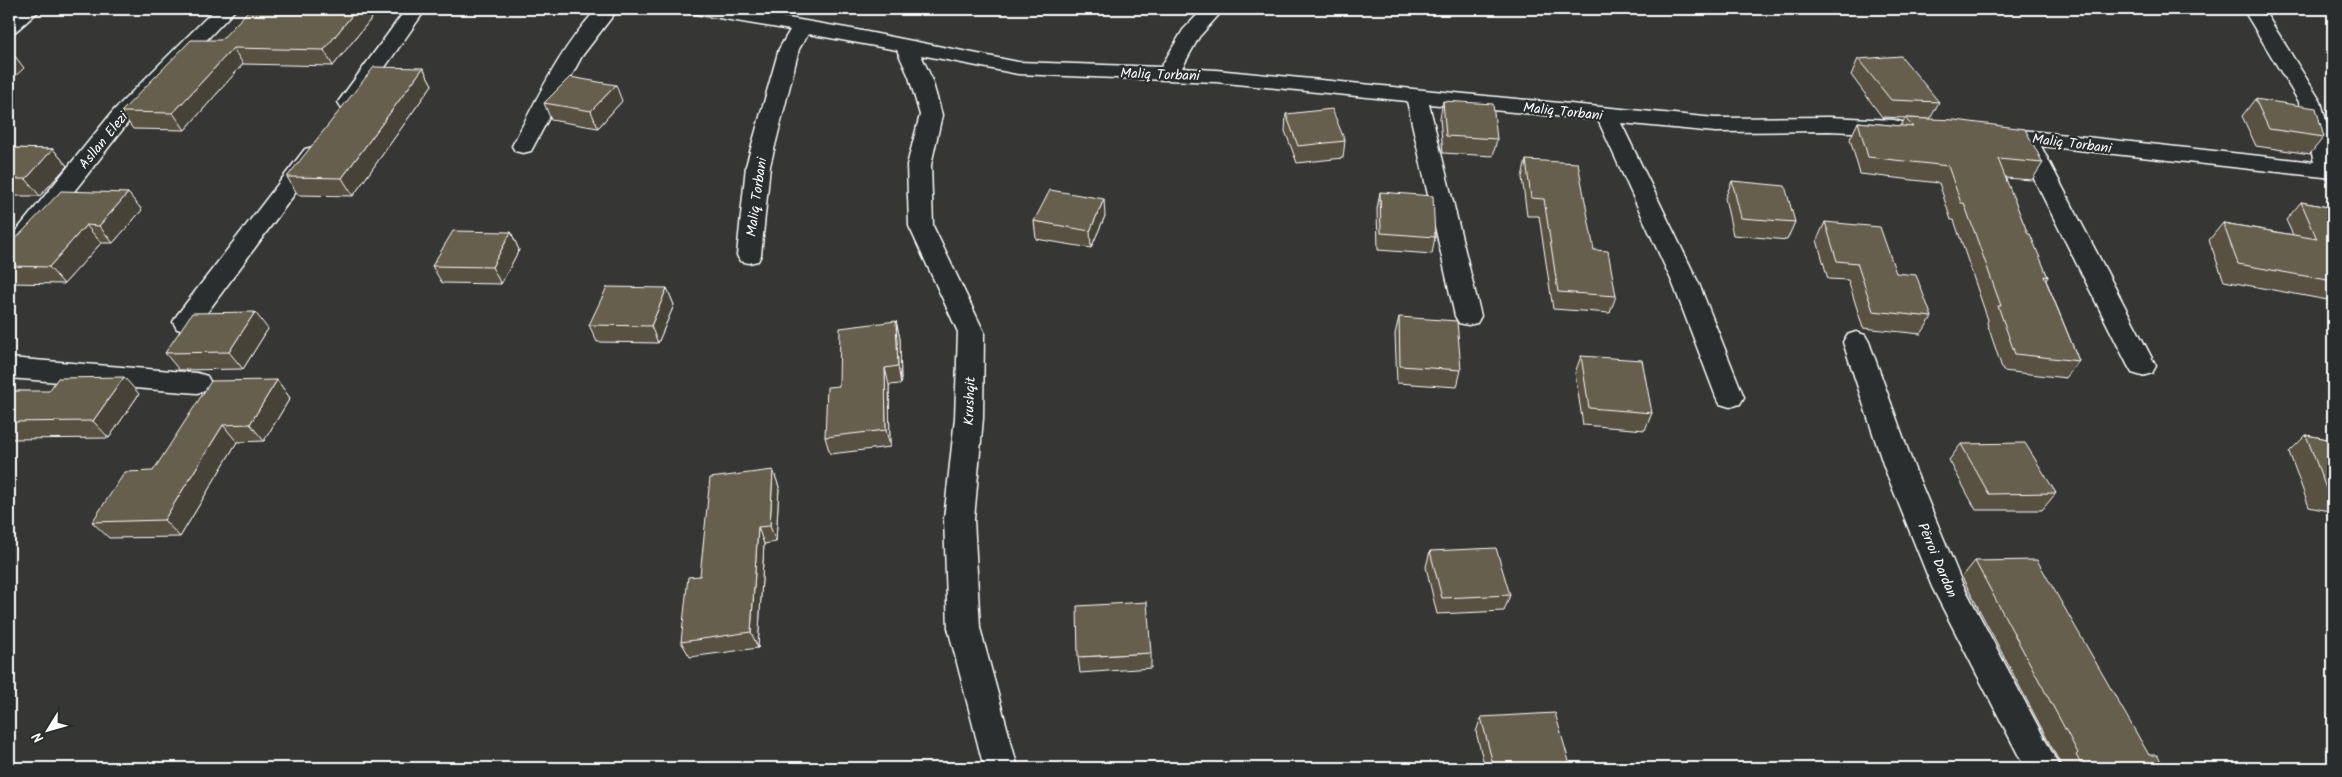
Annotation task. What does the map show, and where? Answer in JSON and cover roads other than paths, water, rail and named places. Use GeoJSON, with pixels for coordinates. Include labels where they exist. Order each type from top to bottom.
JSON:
{"type":"FeatureCollection","features":[{"type":"Feature","properties":{"kind":"street"},"geometry":{"type":"LineString","coordinates":[[9,27],[31,9]]}},
{"type":"Feature","properties":{"kind":"street","name":"Asllan Elezi"},"geometry":{"type":"LineString","coordinates":[[9,257],[122,115],[226,9]]}},
{"type":"Feature","properties":{"kind":"street"},"geometry":{"type":"LineString","coordinates":[[186,322],[334,125],[416,9]]}},
{"type":"Feature","properties":{"kind":"street"},"geometry":{"type":"LineString","coordinates":[[523,146],[569,61],[597,19],[608,9]]}},
{"type":"Feature","properties":{"kind":"street","name":"Maliq Torbani"},"geometry":{"type":"LineString","coordinates":[[701,9],[749,13],[802,26],[1018,68],[1216,76],[1715,125],[1829,124],[1917,127]]}},
{"type":"Feature","properties":{"kind":"street"},"geometry":{"type":"LineString","coordinates":[[1168,74],[1190,34],[1214,9]]}},
{"type":"Feature","properties":{"kind":"street","name":"Maliq Torbani"},"geometry":{"type":"LineString","coordinates":[[1976,132],[2331,170],[2310,102],[2253,9]]}},
{"type":"Feature","properties":{"kind":"street","name":"Maliq Torbani"},"geometry":{"type":"LineString","coordinates":[[749,255],[758,166],[789,49],[802,26]]}},
{"type":"Feature","properties":{"kind":"street","name":"Krushqit"},"geometry":{"type":"LineString","coordinates":[[906,46],[920,77],[931,115],[919,165],[922,226],[971,332],[969,418],[959,519],[964,628],[1001,768]]}},
{"type":"Feature","properties":{"kind":"street"},"geometry":{"type":"LineString","coordinates":[[1416,96],[1468,316]]}},
{"type":"Feature","properties":{"kind":"street"},"geometry":{"type":"LineString","coordinates":[[1608,116],[1686,284],[1730,397]]}},
{"type":"Feature","properties":{"kind":"street"},"geometry":{"type":"LineString","coordinates":[[2025,138],[2142,366]]}},
{"type":"Feature","properties":{"kind":"street","name":"Përroi Dardan"},"geometry":{"type":"LineString","coordinates":[[1856,342],[1899,467],[1948,587],[2042,768]]}},
{"type":"Feature","properties":{"kind":"street"},"geometry":{"type":"LineString","coordinates":[[9,368],[197,383]]}}]}
